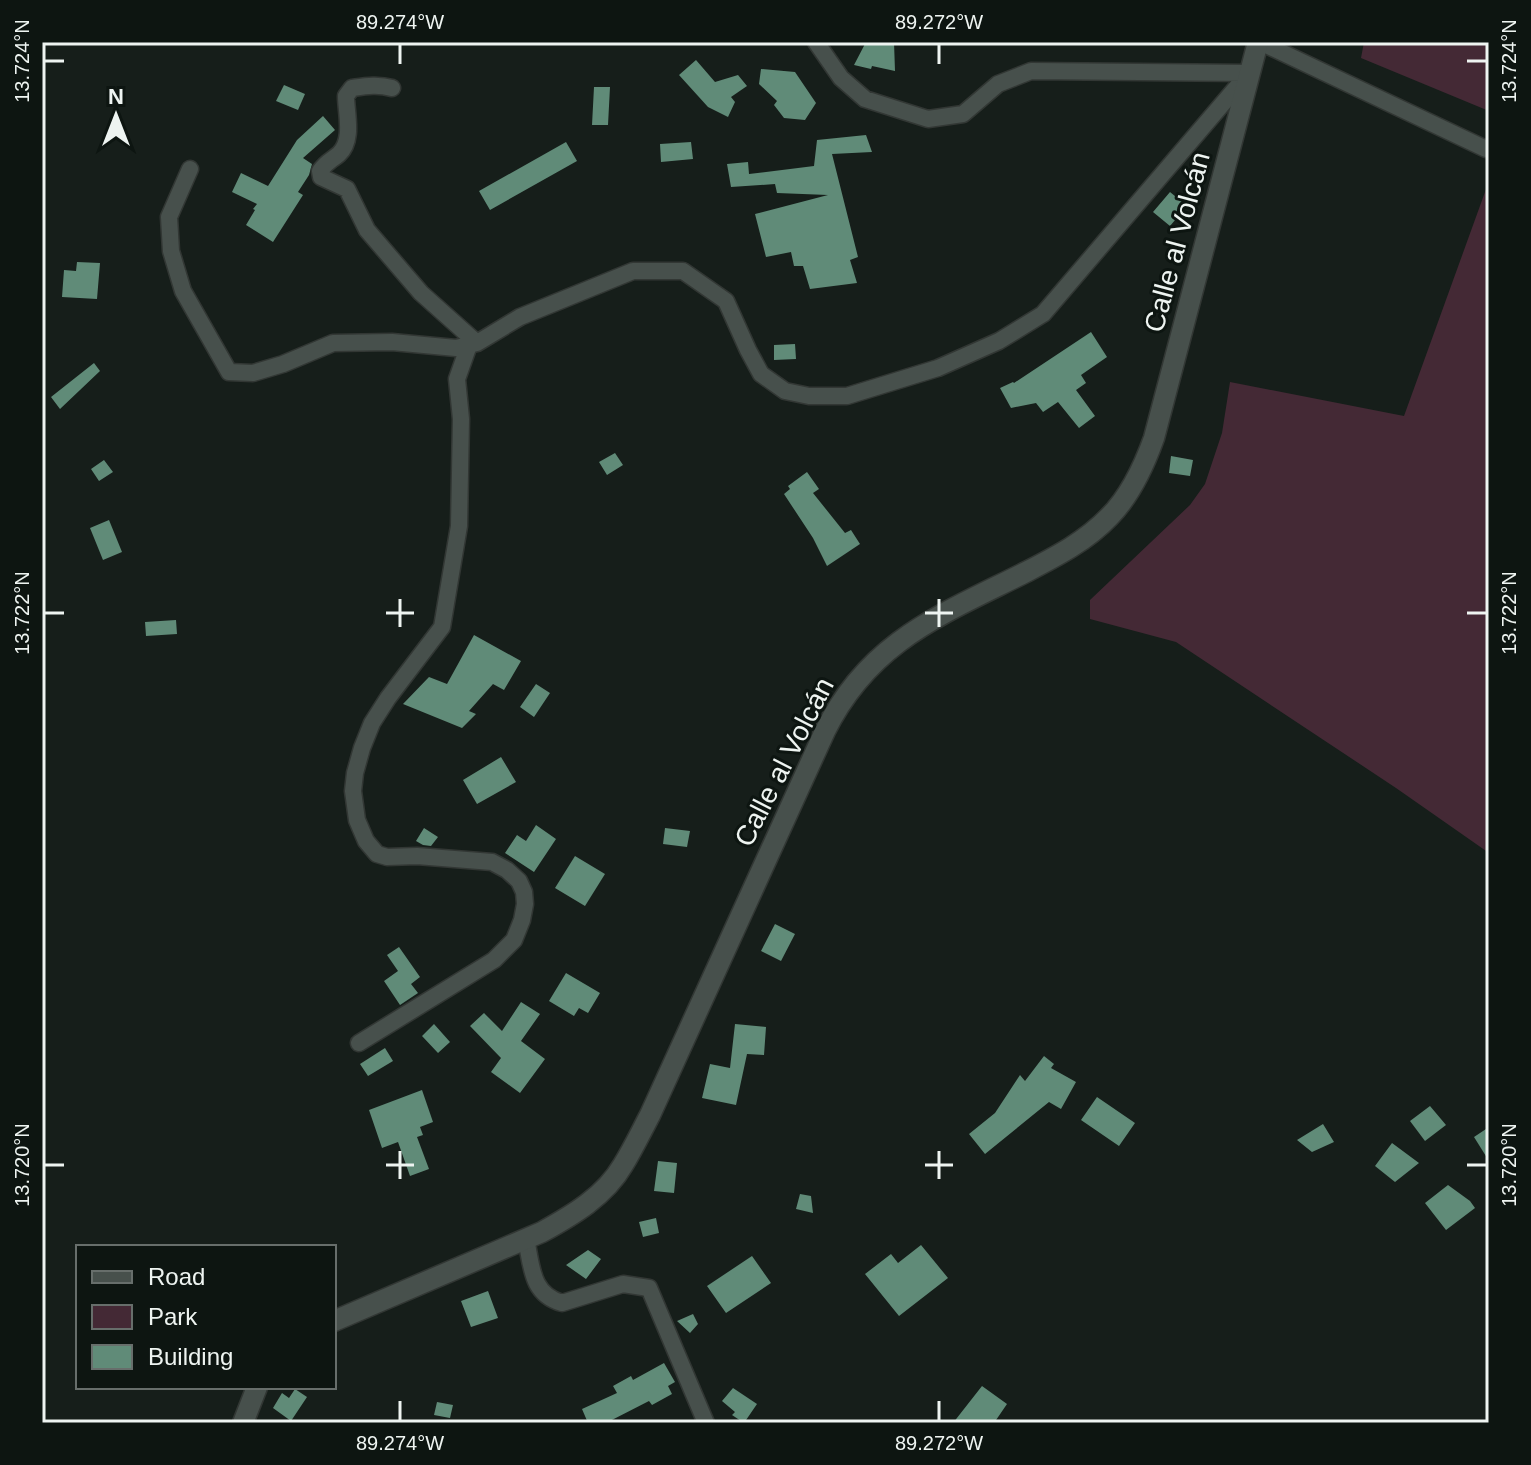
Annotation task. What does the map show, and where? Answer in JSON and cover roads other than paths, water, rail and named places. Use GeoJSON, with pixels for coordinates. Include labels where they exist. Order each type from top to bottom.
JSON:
{"type":"FeatureCollection","features":[{"type":"Feature","properties":{"kind":"street"},"geometry":{"type":"LineString","coordinates":[[816,42],[841,78],[865,99],[928,119],[963,114],[998,84],[1031,71],[1249,73]]}},
{"type":"Feature","properties":{"kind":"street"},"geometry":{"type":"LineString","coordinates":[[1259,42],[1486,149]]}},
{"type":"Feature","properties":{"kind":"street","name":"Calle al Volcán"},"geometry":{"type":"LineString","coordinates":[[336,1320],[557,1224],[602,1190],[622,1167],[650,1115],[825,731],[856,682],[884,653],[927,623],[1077,545],[1109,517],[1126,496],[1148,456],[1154,438],[1259,42]]}},
{"type":"Feature","properties":{"kind":"street"},"geometry":{"type":"LineString","coordinates":[[190,169],[169,217],[171,251],[183,291],[229,372],[253,373],[333,343],[392,342],[456,348],[473,344],[520,317],[633,271],[683,271],[726,301],[761,374],[785,391],[809,396],[847,396],[938,368],[999,341],[1043,314],[1249,73]]}},
{"type":"Feature","properties":{"kind":"street"},"geometry":{"type":"LineString","coordinates":[[392,88],[369,85],[352,88],[346,96],[348,138],[341,152],[320,171],[321,177],[347,189],[367,230],[421,293],[473,344]]}},
{"type":"Feature","properties":{"kind":"street"},"geometry":{"type":"LineString","coordinates":[[359,1043],[494,960],[514,940],[525,904],[519,881],[492,862],[377,854],[366,841],[357,820],[353,791],[358,760],[372,723],[442,627],[459,526],[461,419],[457,379],[473,344]]}},
{"type":"Feature","properties":{"kind":"street"},"geometry":{"type":"LineString","coordinates":[[526,1239],[536,1284],[553,1300],[562,1303],[623,1284],[649,1288],[706,1423]]}},
{"type":"Feature","properties":{"kind":"street"},"geometry":{"type":"LineString","coordinates":[[243,1423],[256,1389]]}}]}
